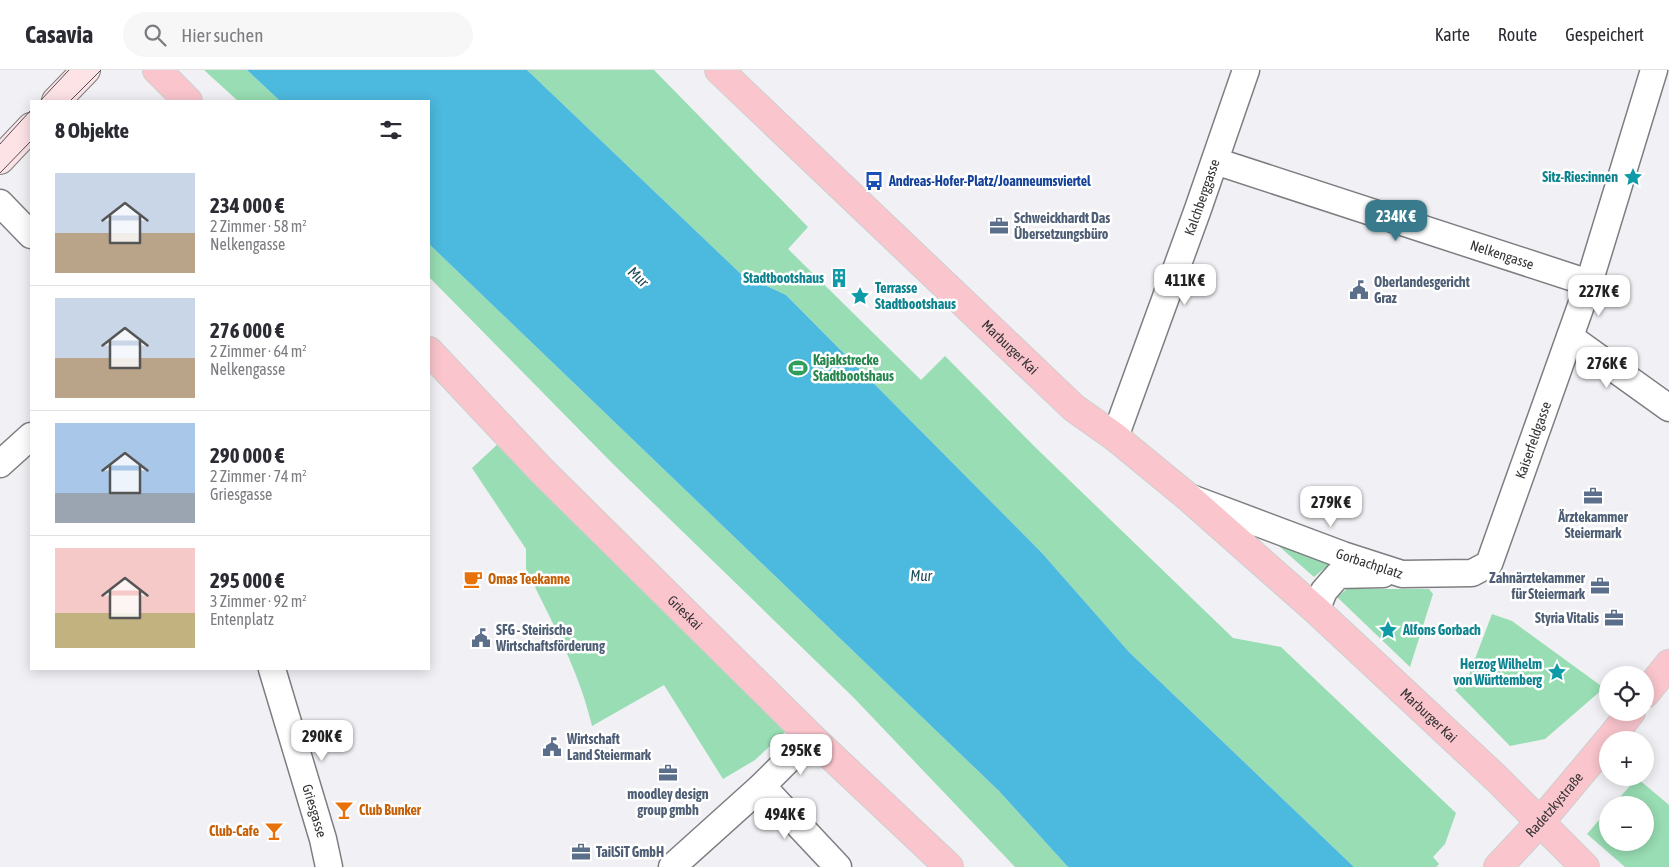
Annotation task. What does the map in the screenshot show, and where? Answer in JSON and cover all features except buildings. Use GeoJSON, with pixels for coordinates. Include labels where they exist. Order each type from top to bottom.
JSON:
{"type":"FeatureCollection","features":[{"type":"Feature","properties":{"kind":"main road"},"geometry":{"type":"LineString","coordinates":[[57,100],[86,70]]}},
{"type":"Feature","properties":{"kind":"main road"},"geometry":{"type":"LineString","coordinates":[[157,70],[187,100]]}},
{"type":"Feature","properties":{"kind":"main road","name":"Marburger Kai"},"geometry":{"type":"LineString","coordinates":[[719,70],[1074,408],[1115,437],[1188,497],[1316,610],[1496,778],[1585,867]]}},
{"type":"Feature","properties":{"kind":"main road"},"geometry":{"type":"LineString","coordinates":[[0,160],[30,128]]}},
{"type":"Feature","properties":{"kind":"main road","name":"Grieskai"},"geometry":{"type":"LineString","coordinates":[[430,352],[542,471],[811,737],[949,867]]}},
{"type":"Feature","properties":{"kind":"main road"},"geometry":{"type":"LineString","coordinates":[[1654,683],[1669,664]]}},
{"type":"Feature","properties":{"kind":"main road","name":"Radetzkystraße"},"geometry":{"type":"LineString","coordinates":[[1616,731],[1623,721]]}},
{"type":"Feature","properties":{"kind":"main road","name":"Radetzkystraße"},"geometry":{"type":"LineString","coordinates":[[1498,867],[1540,822],[1599,752]]}},
{"type":"Feature","properties":{"kind":"street","name":"Kalchberggasse"},"geometry":{"type":"LineString","coordinates":[[1115,437],[1216,161],[1246,70]]}},
{"type":"Feature","properties":{"kind":"street","name":"Kaiserfeldgasse"},"geometry":{"type":"LineString","coordinates":[[1472,573],[1489,564],[1589,283],[1654,70]]}},
{"type":"Feature","properties":{"kind":"street","name":"Nelkengasse"},"geometry":{"type":"LineString","coordinates":[[1216,161],[1589,283]]}},
{"type":"Feature","properties":{"kind":"street"},"geometry":{"type":"LineString","coordinates":[[0,204],[30,234]]}},
{"type":"Feature","properties":{"kind":"street"},"geometry":{"type":"LineString","coordinates":[[1570,337],[1669,408]]}},
{"type":"Feature","properties":{"kind":"street"},"geometry":{"type":"LineString","coordinates":[[0,464],[30,437]]}},
{"type":"Feature","properties":{"kind":"street","name":"Gorbachplatz"},"geometry":{"type":"LineString","coordinates":[[1188,497],[1343,555],[1402,574],[1472,573]]}},
{"type":"Feature","properties":{"kind":"street"},"geometry":{"type":"LineString","coordinates":[[1316,610],[1324,591],[1338,575],[1402,574]]}},
{"type":"Feature","properties":{"kind":"street","name":"Griesgasse"},"geometry":{"type":"LineString","coordinates":[[272,670],[323,839],[329,867]]}},
{"type":"Feature","properties":{"kind":"street"},"geometry":{"type":"LineString","coordinates":[[672,867],[762,786],[811,737]]}},
{"type":"Feature","properties":{"kind":"street"},"geometry":{"type":"LineString","coordinates":[[762,786],[838,867]]}},
{"type":"Feature","properties":{"kind":"green space"},"geometry":{"type":"Polygon","coordinates":[[[204,70],[247,70],[279,100],[237,100],[204,70]]]}},
{"type":"Feature","properties":{"kind":"green space"},"geometry":{"type":"Polygon","coordinates":[[[527,70],[654,70],[808,227],[788,249],[921,380],[945,356],[1035,447],[1233,638],[1281,647],[1456,813],[1445,844],[1433,857],[1439,864],[1436,867],[1354,867],[1129,652],[1042,553],[786,295],[741,274],[527,70]]]}},
{"type":"Feature","properties":{"kind":"green space"},"geometry":{"type":"Polygon","coordinates":[[[430,245],[999,791],[1068,867],[1015,867],[854,698],[613,464],[430,278],[430,245]]]}},
{"type":"Feature","properties":{"kind":"green space"},"geometry":{"type":"Polygon","coordinates":[[[500,442],[787,730],[755,760],[723,779],[664,685],[592,726],[572,665],[526,569],[526,549],[472,468],[500,442]]]}},
{"type":"Feature","properties":{"kind":"green space"},"geometry":{"type":"Polygon","coordinates":[[[1272,540],[1332,562],[1314,577],[1272,540]]]}},
{"type":"Feature","properties":{"kind":"green space"},"geometry":{"type":"Polygon","coordinates":[[[1347,589],[1429,589],[1433,594],[1410,667],[1337,597],[1347,589]]]}},
{"type":"Feature","properties":{"kind":"green space"},"geometry":{"type":"Polygon","coordinates":[[[1492,614],[1512,621],[1599,684],[1599,692],[1545,739],[1510,746],[1455,690],[1467,680],[1492,614]]]}},
{"type":"Feature","properties":{"kind":"green space"},"geometry":{"type":"Polygon","coordinates":[[[1630,786],[1646,786],[1669,805],[1669,867],[1625,867],[1607,851],[1654,851],[1654,796],[1621,796],[1630,786]]]}},
{"type":"Feature","properties":{"kind":"green space"},"geometry":{"type":"Polygon","coordinates":[[[1599,820],[1599,844],[1587,834],[1599,820]]]}},
{"type":"Feature","properties":{"kind":"water","name":"Mur"},"geometry":{"type":"Polygon","coordinates":[[[247,70],[527,70],[741,274],[786,295],[1042,553],[1129,652],[1354,867],[1068,867],[999,791],[430,245],[430,100],[279,100],[247,70]]]}},
{"type":"Feature","properties":{"kind":"tram line"},"geometry":{"type":"LineString","coordinates":[[41,100],[69,70]]}},
{"type":"Feature","properties":{"kind":"tram line"},"geometry":{"type":"LineString","coordinates":[[71,100],[101,70]]}},
{"type":"Feature","properties":{"kind":"tram line"},"geometry":{"type":"LineString","coordinates":[[0,144],[30,111]]}},
{"type":"Feature","properties":{"kind":"tram line"},"geometry":{"type":"LineString","coordinates":[[0,173],[30,142]]}},
{"type":"Feature","properties":{"kind":"place","name":"Sitz-Ries:innen"},"geometry":{"type":"Point","coordinates":[1633,177]}},
{"type":"Feature","properties":{"kind":"place","name":"Andreas-Hofer-Platz/Joanneumsviertel"},"geometry":{"type":"Point","coordinates":[874,181]}},
{"type":"Feature","properties":{"kind":"place","name":"Schweickhardt Das Übersetzungsbüro"},"geometry":{"type":"Point","coordinates":[999,226]}},
{"type":"Feature","properties":{"kind":"place","name":"Stadtbootshaus"},"geometry":{"type":"Point","coordinates":[839,278]}},
{"type":"Feature","properties":{"kind":"place","name":"Oberlandesgericht Graz"},"geometry":{"type":"Point","coordinates":[1359,290]}},
{"type":"Feature","properties":{"kind":"place","name":"Terrasse Stadtbootshaus"},"geometry":{"type":"Point","coordinates":[860,296]}},
{"type":"Feature","properties":{"kind":"place","name":"Kajakstrecke Stadtbootshaus"},"geometry":{"type":"Point","coordinates":[798,368]}},
{"type":"Feature","properties":{"kind":"place","name":"Ärztekammer Steiermark"},"geometry":{"type":"Point","coordinates":[1593,496]}},
{"type":"Feature","properties":{"kind":"place","name":"Omas Teekanne"},"geometry":{"type":"Point","coordinates":[473,579]}},
{"type":"Feature","properties":{"kind":"place","name":"Zahnärztekammer für Steiermark"},"geometry":{"type":"Point","coordinates":[1600,586]}},
{"type":"Feature","properties":{"kind":"place","name":"Styria Vitalis"},"geometry":{"type":"Point","coordinates":[1614,618]}},
{"type":"Feature","properties":{"kind":"place","name":"Alfons Gorbach"},"geometry":{"type":"Point","coordinates":[1388,630]}},
{"type":"Feature","properties":{"kind":"place","name":"SFG - Steirische Wirtschaftsförderung"},"geometry":{"type":"Point","coordinates":[481,638]}},
{"type":"Feature","properties":{"kind":"place","name":"Herzog Wilhelm von Württemberg"},"geometry":{"type":"Point","coordinates":[1557,672]}},
{"type":"Feature","properties":{"kind":"place","name":"Wirtschaft Land Steiermark"},"geometry":{"type":"Point","coordinates":[552,747]}},
{"type":"Feature","properties":{"kind":"place","name":"moodley design group gmbh"},"geometry":{"type":"Point","coordinates":[668,773]}},
{"type":"Feature","properties":{"kind":"place","name":"Club Bunker"},"geometry":{"type":"Point","coordinates":[344,810]}},
{"type":"Feature","properties":{"kind":"place","name":"Club-Cafe"},"geometry":{"type":"Point","coordinates":[274,831]}},
{"type":"Feature","properties":{"kind":"place","name":"TailSiT GmbH"},"geometry":{"type":"Point","coordinates":[581,852]}}]}
